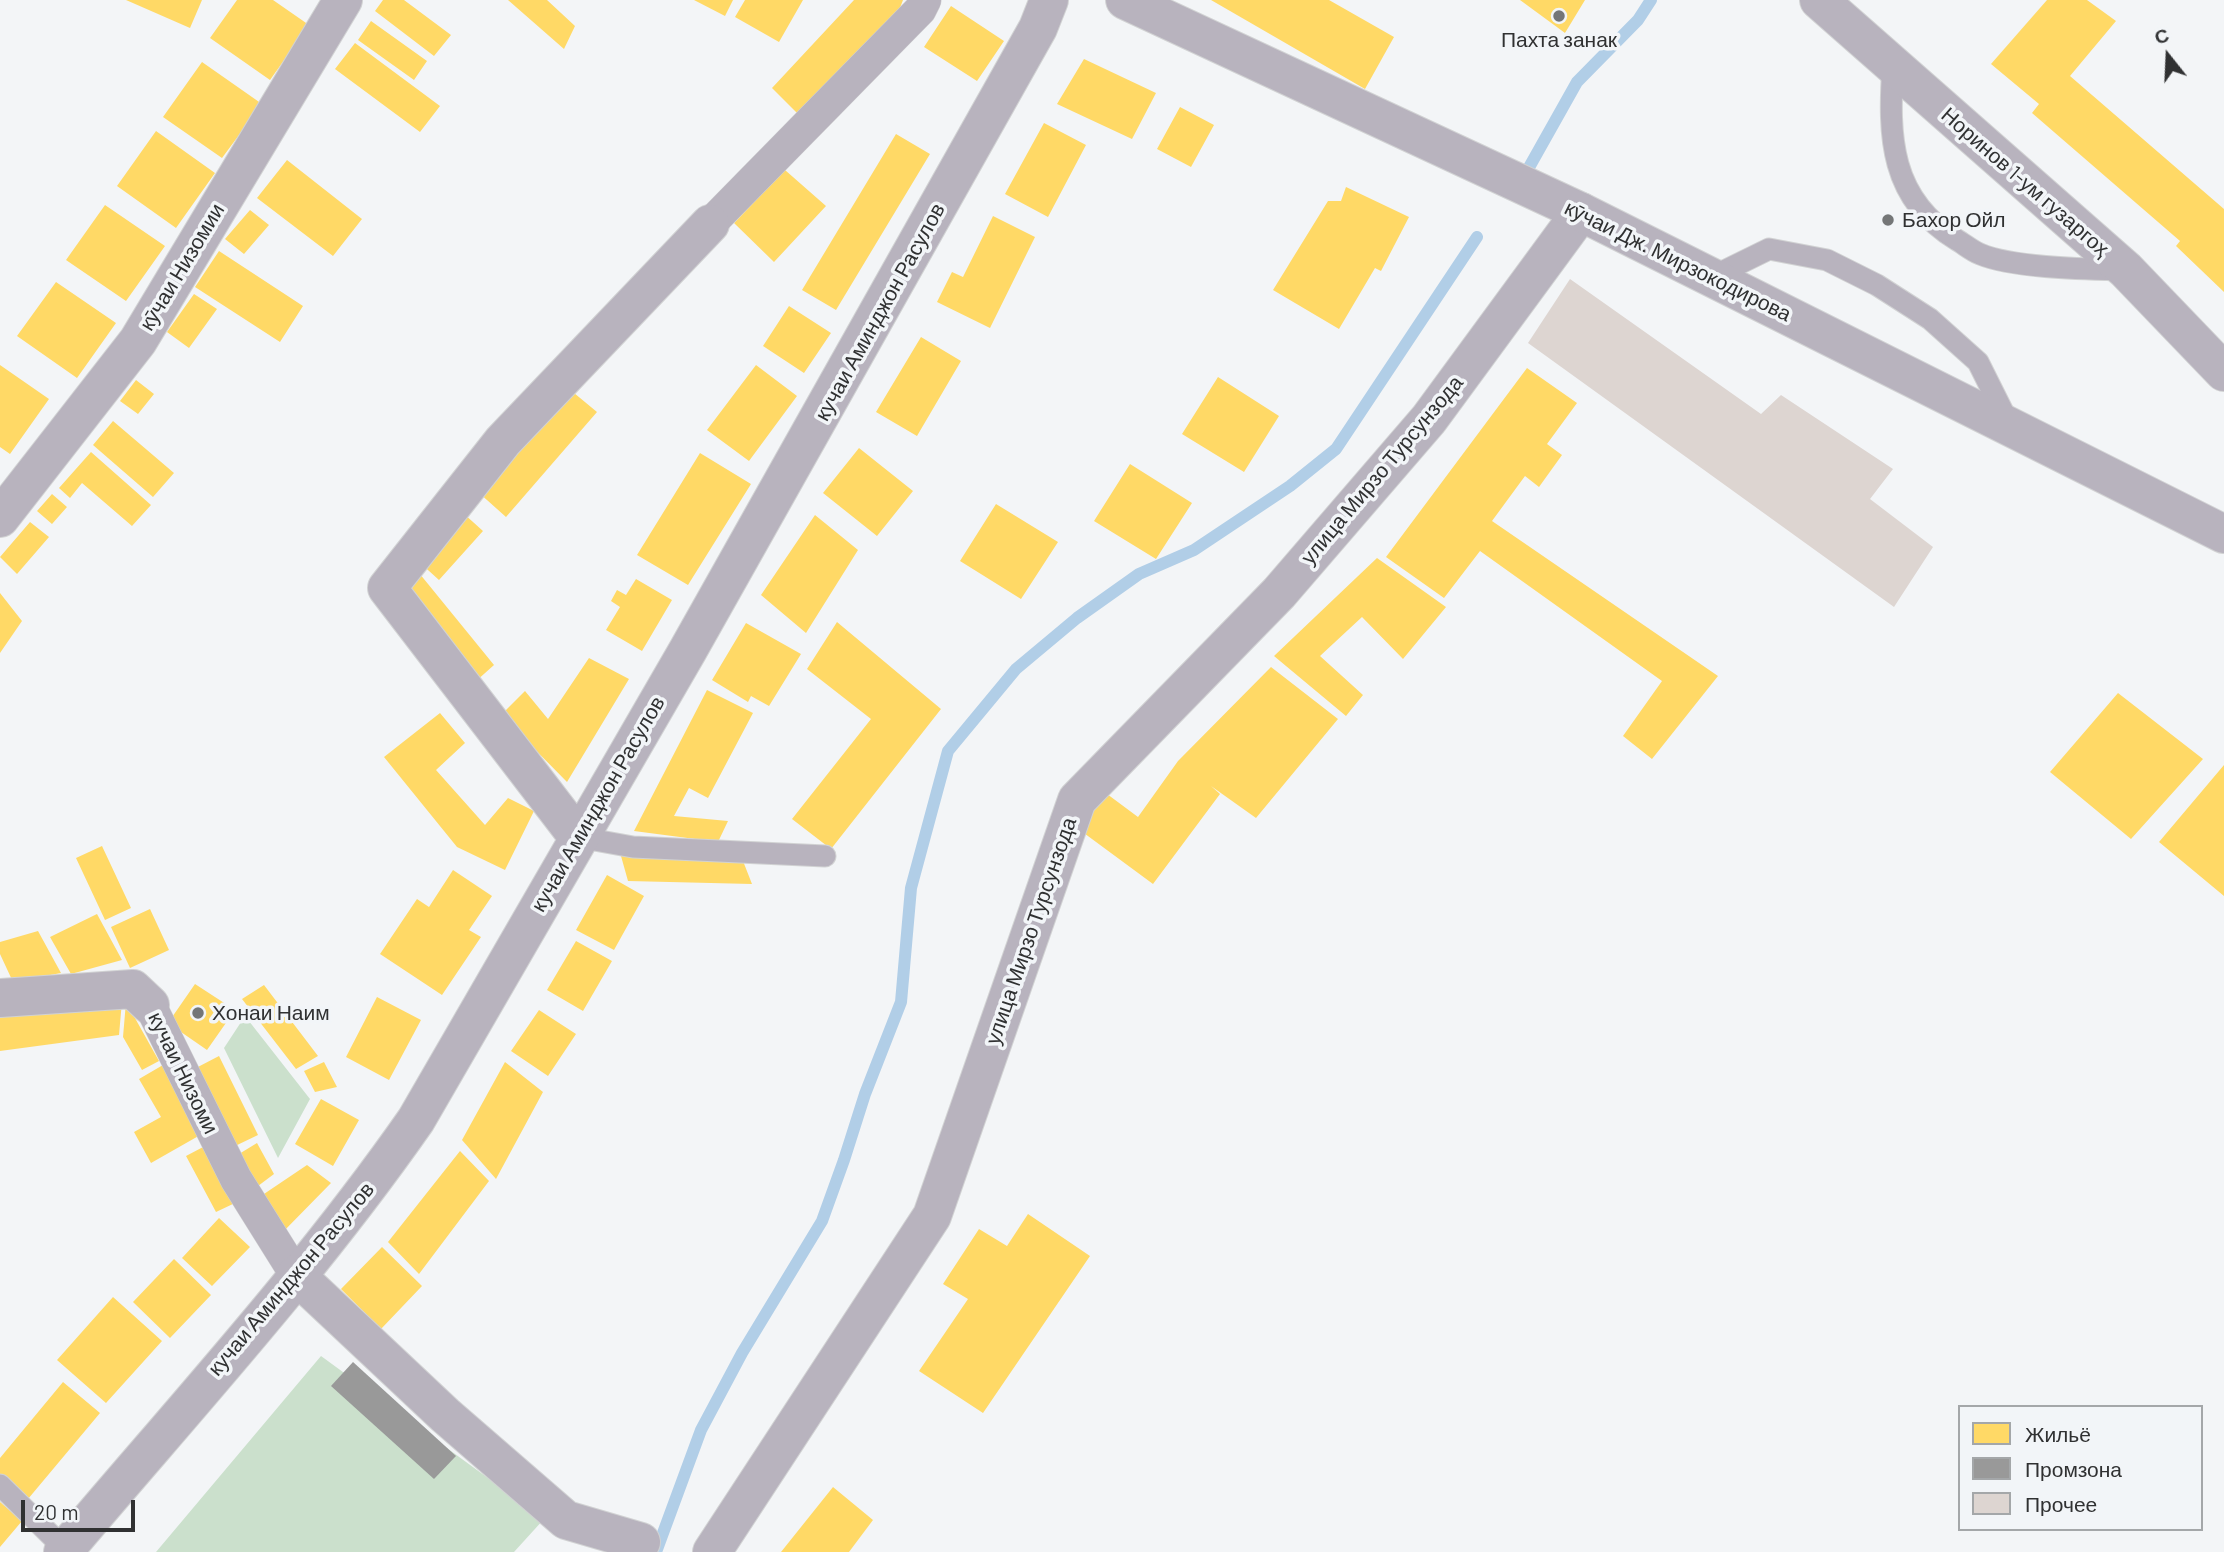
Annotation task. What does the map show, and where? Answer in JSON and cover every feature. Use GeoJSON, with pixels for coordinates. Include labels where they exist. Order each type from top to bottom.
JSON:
{"type":"FeatureCollection","features":[{"type":"Feature","properties":{"kind":"street"},"geometry":{"type":"LineString","coordinates":[[578,837],[387,588],[503,442],[710,224],[919,10],[925,0]]}},
{"type":"Feature","properties":{"kind":"street","name":"кучаи Аминджон Расулов"},"geometry":{"type":"LineString","coordinates":[[64,1550],[296,1275],[379,1173],[416,1120],[910,260],[1038,28],[1049,0]]}},
{"type":"Feature","properties":{"kind":"street","name":"кӯчаи Дж. Мирзокодирова"},"geometry":{"type":"LineString","coordinates":[[1125,0],[1581,212],[2224,534]]}},
{"type":"Feature","properties":{"kind":"street","name":"Норинов 1-ум гузаргоҳ"},"geometry":{"type":"LineString","coordinates":[[1819,0],[2126,270],[2223,370]]}},
{"type":"Feature","properties":{"kind":"street","name":"кӯчаи Низомии"},"geometry":{"type":"LineString","coordinates":[[0,518],[138,341],[334,4]]}},
{"type":"Feature","properties":{"kind":"street","name":"улица Мирзо Турсунзода"},"geometry":{"type":"LineString","coordinates":[[712,1552],[932,1216],[1077,800],[1279,593],[1429,419],[1581,212]]}},
{"type":"Feature","properties":{"kind":"street","name":"кучаи Низоми"},"geometry":{"type":"LineString","coordinates":[[0,998],[133,989],[150,1005],[236,1179],[296,1275]]}},
{"type":"Feature","properties":{"kind":"street"},"geometry":{"type":"LineString","coordinates":[[296,1275],[445,1415],[566,1520],[641,1542]]}},
{"type":"Feature","properties":{"kind":"lane"},"geometry":{"type":"LineString","coordinates":[[1893,65],[1890,102],[1896,162],[1907,191],[1931,224],[1980,254],[2029,263],[2126,270]]}},
{"type":"Feature","properties":{"kind":"lane"},"geometry":{"type":"LineString","coordinates":[[1712,277],[1769,249],[1827,260],[1877,285],[1930,319],[1978,362],[2009,426]]}},
{"type":"Feature","properties":{"kind":"lane"},"geometry":{"type":"LineString","coordinates":[[578,837],[633,847],[825,856]]}},
{"type":"Feature","properties":{"kind":"lane"},"geometry":{"type":"LineString","coordinates":[[0,1485],[64,1550]]}},
{"type":"Feature","properties":{"kind":"green space"},"geometry":{"type":"Polygon","coordinates":[[[245,1016],[310,1099],[278,1158],[224,1048],[245,1016]]]}},
{"type":"Feature","properties":{"kind":"green space"},"geometry":{"type":"Polygon","coordinates":[[[321,1356],[544,1519],[514,1552],[156,1552],[321,1356]]]}},
{"type":"Feature","properties":{"kind":"building: Жильё"},"geometry":{"type":"Polygon","coordinates":[[[126,0],[202,0],[190,28],[126,0]]]}},
{"type":"Feature","properties":{"kind":"building: Жильё"},"geometry":{"type":"Polygon","coordinates":[[[237,0],[273,0],[309,25],[270,80],[210,38],[237,0]]]}},
{"type":"Feature","properties":{"kind":"building: Жильё"},"geometry":{"type":"Polygon","coordinates":[[[383,0],[404,0],[451,35],[434,56],[375,11],[383,0]]]}},
{"type":"Feature","properties":{"kind":"building: Жильё"},"geometry":{"type":"Polygon","coordinates":[[[508,0],[547,0],[575,26],[564,49],[508,0]]]}},
{"type":"Feature","properties":{"kind":"building: Жильё"},"geometry":{"type":"Polygon","coordinates":[[[694,0],[733,0],[725,16],[694,0]]]}},
{"type":"Feature","properties":{"kind":"building: Жильё"},"geometry":{"type":"Polygon","coordinates":[[[745,0],[803,0],[779,42],[735,17],[745,0]]]}},
{"type":"Feature","properties":{"kind":"building: Жильё"},"geometry":{"type":"Polygon","coordinates":[[[854,0],[903,0],[895,21],[800,116],[772,88],[854,0]]]}},
{"type":"Feature","properties":{"kind":"building: Жильё"},"geometry":{"type":"Polygon","coordinates":[[[1211,0],[1329,0],[1394,37],[1365,89],[1211,0]]]}},
{"type":"Feature","properties":{"kind":"building: Жильё","name":"Пахта занак"},"geometry":{"type":"Polygon","coordinates":[[[1520,0],[1585,0],[1565,33],[1520,0]]]}},
{"type":"Feature","properties":{"kind":"building: Жильё"},"geometry":{"type":"Polygon","coordinates":[[[2047,0],[2087,0],[2116,21],[2070,76],[2224,209],[2224,292],[2176,246],[2180,241],[2032,113],[2039,104],[1991,64],[2047,0]]]}},
{"type":"Feature","properties":{"kind":"building: Жильё"},"geometry":{"type":"Polygon","coordinates":[[[951,6],[1004,41],[977,81],[924,47],[951,6]]]}},
{"type":"Feature","properties":{"kind":"building: Жильё"},"geometry":{"type":"Polygon","coordinates":[[[371,21],[427,61],[414,80],[358,40],[371,21]]]}},
{"type":"Feature","properties":{"kind":"building: Жильё"},"geometry":{"type":"Polygon","coordinates":[[[355,43],[440,106],[420,132],[335,69],[355,43]]]}},
{"type":"Feature","properties":{"kind":"building: Жильё"},"geometry":{"type":"Polygon","coordinates":[[[1084,59],[1156,93],[1132,139],[1057,104],[1084,59]]]}},
{"type":"Feature","properties":{"kind":"building: Жильё"},"geometry":{"type":"Polygon","coordinates":[[[202,62],[262,104],[222,158],[163,117],[202,62]]]}},
{"type":"Feature","properties":{"kind":"building: Жильё"},"geometry":{"type":"Polygon","coordinates":[[[1180,107],[1214,125],[1191,167],[1157,149],[1180,107]]]}},
{"type":"Feature","properties":{"kind":"building: Жильё"},"geometry":{"type":"Polygon","coordinates":[[[1044,123],[1086,145],[1048,217],[1005,194],[1044,123]]]}},
{"type":"Feature","properties":{"kind":"building: Жильё"},"geometry":{"type":"Polygon","coordinates":[[[156,131],[215,173],[176,228],[117,186],[156,131]]]}},
{"type":"Feature","properties":{"kind":"building: Жильё"},"geometry":{"type":"Polygon","coordinates":[[[896,134],[930,154],[836,310],[802,290],[896,134]]]}},
{"type":"Feature","properties":{"kind":"building: Жильё"},"geometry":{"type":"Polygon","coordinates":[[[287,160],[362,219],[333,256],[257,198],[287,160]]]}},
{"type":"Feature","properties":{"kind":"building: Жильё"},"geometry":{"type":"Polygon","coordinates":[[[785,170],[826,206],[774,262],[734,223],[785,170]]]}},
{"type":"Feature","properties":{"kind":"building: Жильё"},"geometry":{"type":"Polygon","coordinates":[[[1346,187],[1409,217],[1381,271],[1375,268],[1339,329],[1273,290],[1328,201],[1341,201],[1346,187]]]}},
{"type":"Feature","properties":{"kind":"building: Жильё"},"geometry":{"type":"Polygon","coordinates":[[[105,205],[165,246],[126,301],[66,260],[105,205]]]}},
{"type":"Feature","properties":{"kind":"building: Жильё"},"geometry":{"type":"Polygon","coordinates":[[[250,210],[269,225],[244,254],[225,239],[250,210]]]}},
{"type":"Feature","properties":{"kind":"building: Жильё"},"geometry":{"type":"Polygon","coordinates":[[[993,216],[1035,237],[990,328],[937,302],[952,272],[963,277],[993,216]]]}},
{"type":"Feature","properties":{"kind":"building: Жильё"},"geometry":{"type":"Polygon","coordinates":[[[219,251],[303,306],[280,342],[195,287],[219,251]]]}},
{"type":"Feature","properties":{"kind":"building: Жильё"},"geometry":{"type":"Polygon","coordinates":[[[56,282],[116,323],[77,378],[17,336],[56,282]]]}},
{"type":"Feature","properties":{"kind":"building: Жильё"},"geometry":{"type":"Polygon","coordinates":[[[194,294],[217,309],[189,348],[167,332],[194,294]]]}},
{"type":"Feature","properties":{"kind":"building: Жильё"},"geometry":{"type":"Polygon","coordinates":[[[789,306],[831,333],[804,373],[763,346],[789,306]]]}},
{"type":"Feature","properties":{"kind":"building: Жильё"},"geometry":{"type":"Polygon","coordinates":[[[921,337],[961,361],[917,436],[876,412],[921,337]]]}},
{"type":"Feature","properties":{"kind":"building: Жильё"},"geometry":{"type":"Polygon","coordinates":[[[0,365],[49,399],[10,454],[0,447],[0,365]]]}},
{"type":"Feature","properties":{"kind":"building: Жильё"},"geometry":{"type":"Polygon","coordinates":[[[756,365],[797,396],[749,461],[707,430],[756,365]]]}},
{"type":"Feature","properties":{"kind":"building: Жильё"},"geometry":{"type":"Polygon","coordinates":[[[1527,368],[1577,403],[1547,444],[1562,455],[1539,487],[1525,476],[1492,521],[1718,676],[1652,759],[1623,736],[1662,681],[1480,551],[1444,598],[1386,557],[1527,368]]]}},
{"type":"Feature","properties":{"kind":"building: Жильё"},"geometry":{"type":"Polygon","coordinates":[[[1218,377],[1279,416],[1244,472],[1182,434],[1218,377]]]}},
{"type":"Feature","properties":{"kind":"building: Жильё"},"geometry":{"type":"Polygon","coordinates":[[[136,380],[154,394],[138,414],[120,401],[136,380]]]}},
{"type":"Feature","properties":{"kind":"building: Жильё"},"geometry":{"type":"Polygon","coordinates":[[[568,388],[597,412],[506,517],[478,492],[568,388]]]}},
{"type":"Feature","properties":{"kind":"building: Жильё"},"geometry":{"type":"Polygon","coordinates":[[[113,421],[174,473],[153,497],[93,445],[113,421]]]}},
{"type":"Feature","properties":{"kind":"building: Жильё"},"geometry":{"type":"Polygon","coordinates":[[[859,448],[913,491],[877,536],[823,493],[859,448]]]}},
{"type":"Feature","properties":{"kind":"building: Жильё"},"geometry":{"type":"Polygon","coordinates":[[[91,452],[151,505],[132,526],[82,483],[70,498],[59,488],[91,452]]]}},
{"type":"Feature","properties":{"kind":"building: Жильё"},"geometry":{"type":"Polygon","coordinates":[[[700,453],[751,484],[688,585],[637,555],[700,453]]]}},
{"type":"Feature","properties":{"kind":"building: Жильё"},"geometry":{"type":"Polygon","coordinates":[[[1130,464],[1192,503],[1156,559],[1094,521],[1130,464]]]}},
{"type":"Feature","properties":{"kind":"building: Жильё"},"geometry":{"type":"Polygon","coordinates":[[[52,494],[67,507],[52,524],[37,511],[52,494]]]}},
{"type":"Feature","properties":{"kind":"building: Жильё"},"geometry":{"type":"Polygon","coordinates":[[[996,504],[1058,542],[1021,599],[960,561],[996,504]]]}},
{"type":"Feature","properties":{"kind":"building: Жильё"},"geometry":{"type":"Polygon","coordinates":[[[463,513],[483,531],[439,580],[418,561],[463,513]]]}},
{"type":"Feature","properties":{"kind":"building: Жильё"},"geometry":{"type":"Polygon","coordinates":[[[815,515],[858,550],[806,633],[761,595],[815,515]]]}},
{"type":"Feature","properties":{"kind":"building: Жильё"},"geometry":{"type":"Polygon","coordinates":[[[30,522],[49,537],[17,574],[0,557],[30,522]]]}},
{"type":"Feature","properties":{"kind":"building: Жильё"},"geometry":{"type":"Polygon","coordinates":[[[1377,558],[1446,607],[1403,659],[1362,617],[1320,656],[1363,695],[1346,716],[1274,656],[1377,558]]]}},
{"type":"Feature","properties":{"kind":"building: Жильё"},"geometry":{"type":"Polygon","coordinates":[[[415,568],[494,665],[475,682],[398,591],[415,568]]]}},
{"type":"Feature","properties":{"kind":"building: Жильё"},"geometry":{"type":"Polygon","coordinates":[[[636,579],[672,600],[642,651],[606,630],[620,607],[611,601],[617,590],[626,595],[636,579]]]}},
{"type":"Feature","properties":{"kind":"building: Жильё"},"geometry":{"type":"Polygon","coordinates":[[[0,593],[22,621],[0,653],[0,593]]]}},
{"type":"Feature","properties":{"kind":"building: Жильё"},"geometry":{"type":"Polygon","coordinates":[[[837,622],[941,709],[831,849],[792,819],[871,719],[807,669],[837,622]]]}},
{"type":"Feature","properties":{"kind":"building: Жильё"},"geometry":{"type":"Polygon","coordinates":[[[746,623],[801,654],[769,706],[751,696],[748,702],[712,680],[746,623]]]}},
{"type":"Feature","properties":{"kind":"building: Жильё"},"geometry":{"type":"Polygon","coordinates":[[[589,658],[629,679],[567,782],[501,715],[525,691],[548,719],[589,658]]]}},
{"type":"Feature","properties":{"kind":"building: Жильё"},"geometry":{"type":"Polygon","coordinates":[[[1271,667],[1338,719],[1256,818],[1211,786],[1220,794],[1153,884],[1073,825],[1103,791],[1138,817],[1178,761],[1271,667]]]}},
{"type":"Feature","properties":{"kind":"building: Жильё"},"geometry":{"type":"Polygon","coordinates":[[[707,690],[753,713],[708,798],[689,788],[674,816],[728,821],[718,842],[634,831],[707,690]]]}},
{"type":"Feature","properties":{"kind":"building: Жильё"},"geometry":{"type":"Polygon","coordinates":[[[2118,693],[2203,759],[2131,839],[2050,772],[2118,693]]]}},
{"type":"Feature","properties":{"kind":"building: Жильё"},"geometry":{"type":"Polygon","coordinates":[[[440,713],[465,743],[436,770],[485,825],[508,798],[534,811],[505,870],[457,847],[384,757],[440,713]]]}},
{"type":"Feature","properties":{"kind":"building: Жильё"},"geometry":{"type":"Polygon","coordinates":[[[2224,765],[2224,896],[2159,842],[2224,765]]]}},
{"type":"Feature","properties":{"kind":"building: Жильё"},"geometry":{"type":"Polygon","coordinates":[[[102,846],[131,908],[105,920],[76,858],[102,846]]]}},
{"type":"Feature","properties":{"kind":"building: Жильё"},"geometry":{"type":"Polygon","coordinates":[[[621,856],[743,861],[752,884],[628,881],[621,856]]]}},
{"type":"Feature","properties":{"kind":"building: Жильё"},"geometry":{"type":"Polygon","coordinates":[[[453,870],[492,896],[469,930],[481,937],[442,995],[380,954],[417,899],[429,907],[453,870]]]}},
{"type":"Feature","properties":{"kind":"building: Жильё"},"geometry":{"type":"Polygon","coordinates":[[[607,875],[644,896],[614,950],[576,930],[607,875]]]}},
{"type":"Feature","properties":{"kind":"building: Жильё"},"geometry":{"type":"Polygon","coordinates":[[[150,909],[169,950],[130,968],[111,927],[150,909]]]}},
{"type":"Feature","properties":{"kind":"building: Жильё"},"geometry":{"type":"Polygon","coordinates":[[[97,914],[122,960],[71,974],[50,937],[97,914]]]}},
{"type":"Feature","properties":{"kind":"building: Жильё"},"geometry":{"type":"Polygon","coordinates":[[[38,931],[61,973],[13,982],[0,954],[0,942],[38,931]]]}},
{"type":"Feature","properties":{"kind":"building: Жильё"},"geometry":{"type":"Polygon","coordinates":[[[576,941],[612,961],[583,1011],[547,990],[576,941]]]}},
{"type":"Feature","properties":{"kind":"building: Жильё","name":"Хонаи Наим"},"geometry":{"type":"Polygon","coordinates":[[[195,984],[235,1010],[207,1050],[168,1023],[195,984]]]}},
{"type":"Feature","properties":{"kind":"building: Жильё"},"geometry":{"type":"Polygon","coordinates":[[[264,985],[318,1056],[296,1069],[242,999],[264,985]]]}},
{"type":"Feature","properties":{"kind":"building: Жильё"},"geometry":{"type":"Polygon","coordinates":[[[377,997],[421,1020],[389,1080],[346,1057],[377,997]]]}},
{"type":"Feature","properties":{"kind":"building: Жильё"},"geometry":{"type":"Polygon","coordinates":[[[122,1001],[119,1035],[0,1051],[0,1016],[122,1001]]]}},
{"type":"Feature","properties":{"kind":"building: Жильё"},"geometry":{"type":"Polygon","coordinates":[[[126,1002],[159,1061],[142,1070],[123,1037],[126,1002]]]}},
{"type":"Feature","properties":{"kind":"building: Жильё"},"geometry":{"type":"Polygon","coordinates":[[[539,1010],[576,1034],[548,1076],[511,1051],[539,1010]]]}},
{"type":"Feature","properties":{"kind":"building: Жильё"},"geometry":{"type":"Polygon","coordinates":[[[219,1056],[258,1135],[233,1147],[194,1069],[219,1056]]]}},
{"type":"Feature","properties":{"kind":"building: Жильё"},"geometry":{"type":"Polygon","coordinates":[[[324,1062],[337,1087],[315,1092],[304,1071],[324,1062]]]}},
{"type":"Feature","properties":{"kind":"building: Жильё"},"geometry":{"type":"Polygon","coordinates":[[[505,1062],[543,1092],[496,1179],[462,1140],[505,1062]]]}},
{"type":"Feature","properties":{"kind":"building: Жильё"},"geometry":{"type":"Polygon","coordinates":[[[163,1065],[202,1134],[151,1163],[134,1132],[161,1117],[139,1079],[163,1065]]]}},
{"type":"Feature","properties":{"kind":"building: Жильё"},"geometry":{"type":"Polygon","coordinates":[[[321,1099],[359,1120],[333,1166],[295,1144],[321,1099]]]}},
{"type":"Feature","properties":{"kind":"building: Жильё"},"geometry":{"type":"Polygon","coordinates":[[[257,1143],[274,1174],[254,1189],[239,1154],[257,1143]]]}},
{"type":"Feature","properties":{"kind":"building: Жильё"},"geometry":{"type":"Polygon","coordinates":[[[205,1146],[235,1203],[216,1212],[186,1156],[205,1146]]]}},
{"type":"Feature","properties":{"kind":"building: Жильё"},"geometry":{"type":"Polygon","coordinates":[[[460,1151],[489,1181],[419,1274],[388,1242],[460,1151]]]}},
{"type":"Feature","properties":{"kind":"building: Жильё"},"geometry":{"type":"Polygon","coordinates":[[[307,1165],[331,1183],[281,1234],[258,1198],[307,1165]]]}},
{"type":"Feature","properties":{"kind":"building: Жильё"},"geometry":{"type":"Polygon","coordinates":[[[1028,1214],[1090,1256],[983,1413],[919,1371],[968,1299],[943,1284],[979,1229],[1007,1246],[1028,1214]]]}},
{"type":"Feature","properties":{"kind":"building: Жильё"},"geometry":{"type":"Polygon","coordinates":[[[219,1218],[250,1247],[212,1286],[182,1258],[219,1218]]]}},
{"type":"Feature","properties":{"kind":"building: Жильё"},"geometry":{"type":"Polygon","coordinates":[[[382,1247],[422,1286],[381,1329],[341,1289],[382,1247]]]}},
{"type":"Feature","properties":{"kind":"building: Жильё"},"geometry":{"type":"Polygon","coordinates":[[[174,1259],[211,1295],[170,1338],[133,1302],[174,1259]]]}},
{"type":"Feature","properties":{"kind":"building: Жильё"},"geometry":{"type":"Polygon","coordinates":[[[113,1297],[162,1341],[106,1403],[57,1360],[113,1297]]]}},
{"type":"Feature","properties":{"kind":"building: Жильё"},"geometry":{"type":"Polygon","coordinates":[[[63,1382],[100,1413],[28,1499],[0,1475],[0,1458],[63,1382]]]}},
{"type":"Feature","properties":{"kind":"building: Жильё"},"geometry":{"type":"Polygon","coordinates":[[[833,1487],[873,1520],[849,1552],[781,1552],[833,1487]]]}},
{"type":"Feature","properties":{"kind":"building: Жильё"},"geometry":{"type":"Polygon","coordinates":[[[0,1502],[22,1521],[0,1547],[0,1502]]]}},
{"type":"Feature","properties":{"kind":"building: Промзона"},"geometry":{"type":"Polygon","coordinates":[[[353,1362],[456,1456],[434,1479],[331,1386],[353,1362]]]}},
{"type":"Feature","properties":{"kind":"building: Прочее"},"geometry":{"type":"Polygon","coordinates":[[[1570,279],[1761,414],[1781,395],[1893,469],[1870,499],[1933,547],[1894,607],[1528,343],[1570,279]]]}},
{"type":"Feature","properties":{"kind":"waterway"},"geometry":{"type":"LineString","coordinates":[[1527,171],[1577,82],[1638,20],[1651,0]]}},
{"type":"Feature","properties":{"kind":"waterway"},"geometry":{"type":"LineString","coordinates":[[656,1552],[701,1430],[742,1353],[822,1221],[865,1094],[901,1002],[911,888],[948,751],[1016,669],[1077,618],[1139,574],[1194,550],[1290,486],[1336,449],[1477,237]]}},
{"type":"Feature","properties":{"kind":"place","name":"Пахта занак"},"geometry":{"type":"Point","coordinates":[1559,16]}},
{"type":"Feature","properties":{"kind":"place","name":"Бахор Ойл"},"geometry":{"type":"Point","coordinates":[1888,220]}},
{"type":"Feature","properties":{"kind":"place","name":"Хонаи Наим"},"geometry":{"type":"Point","coordinates":[198,1013]}}]}
